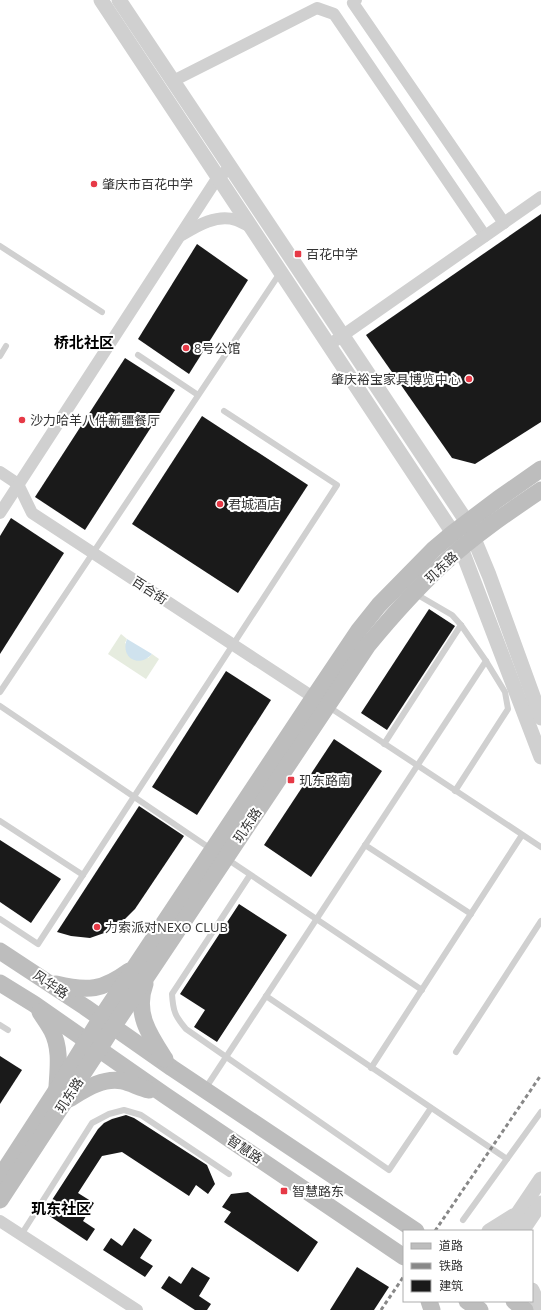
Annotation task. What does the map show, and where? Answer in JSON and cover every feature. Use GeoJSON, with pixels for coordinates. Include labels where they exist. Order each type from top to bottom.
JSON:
{"type":"FeatureCollection","features":[{"type":"Feature","properties":{"kind":"main road","name":"玑东路"},"geometry":{"type":"LineString","coordinates":[[0,1200],[61,1096],[107,1023],[320,701],[359,630],[379,605],[434,549],[467,522],[541,469]]}},
{"type":"Feature","properties":{"kind":"main road","name":"玑东路"},"geometry":{"type":"LineString","coordinates":[[320,701],[389,620],[443,564],[507,513],[541,490]]}},
{"type":"Feature","properties":{"kind":"main road","name":"风华路"},"geometry":{"type":"LineString","coordinates":[[0,951],[107,1023]]}},
{"type":"Feature","properties":{"kind":"main road"},"geometry":{"type":"LineString","coordinates":[[0,983],[14,960]]}},
{"type":"Feature","properties":{"kind":"main road"},"geometry":{"type":"LineString","coordinates":[[46,982],[70,988],[84,989],[100,987],[144,968],[141,1006],[147,1030],[172,1068]]}},
{"type":"Feature","properties":{"kind":"main road","name":"风华路"},"geometry":{"type":"LineString","coordinates":[[0,983],[34,1004],[93,1045]]}},
{"type":"Feature","properties":{"kind":"main road"},"geometry":{"type":"LineString","coordinates":[[34,1004],[52,1031],[58,1049],[58,1068],[61,1096],[103,1082],[121,1081],[166,1096]]}},
{"type":"Feature","properties":{"kind":"main road","name":"智慧路"},"geometry":{"type":"LineString","coordinates":[[107,1023],[204,1090],[414,1230]]}},
{"type":"Feature","properties":{"kind":"main road","name":"智慧路"},"geometry":{"type":"LineString","coordinates":[[93,1045],[402,1256]]}},
{"type":"Feature","properties":{"kind":"main road","name":"玑东路"},"geometry":{"type":"LineString","coordinates":[[0,1177],[61,1096]]}},
{"type":"Feature","properties":{"kind":"main road"},"geometry":{"type":"LineString","coordinates":[[515,1302],[525,1310]]}},
{"type":"Feature","properties":{"kind":"main road"},"geometry":{"type":"LineString","coordinates":[[456,1310],[471,1305]]}},
{"type":"Feature","properties":{"kind":"street"},"geometry":{"type":"LineString","coordinates":[[101,0],[453,533],[468,543],[489,575],[541,718]]}},
{"type":"Feature","properties":{"kind":"street"},"geometry":{"type":"LineString","coordinates":[[119,0],[467,522],[468,543],[541,757]]}},
{"type":"Feature","properties":{"kind":"street"},"geometry":{"type":"LineString","coordinates":[[356,0],[353,3],[504,223]]}},
{"type":"Feature","properties":{"kind":"street"},"geometry":{"type":"LineString","coordinates":[[173,81],[317,8],[334,14],[485,236]]}},
{"type":"Feature","properties":{"kind":"street"},"geometry":{"type":"LineString","coordinates":[[0,513],[218,177],[231,168]]}},
{"type":"Feature","properties":{"kind":"street"},"geometry":{"type":"LineString","coordinates":[[329,345],[541,197]]}},
{"type":"Feature","properties":{"kind":"street"},"geometry":{"type":"LineString","coordinates":[[179,236],[201,223],[222,218],[236,220],[251,227]]}},
{"type":"Feature","properties":{"kind":"street"},"geometry":{"type":"LineString","coordinates":[[0,472],[18,484]]}},
{"type":"Feature","properties":{"kind":"street","name":"百合街"},"geometry":{"type":"LineString","coordinates":[[18,484],[32,513],[320,701]]}},
{"type":"Feature","properties":{"kind":"street"},"geometry":{"type":"LineString","coordinates":[[522,1230],[526,1213],[541,1179]]}},
{"type":"Feature","properties":{"kind":"street"},"geometry":{"type":"LineString","coordinates":[[507,1230],[526,1213],[541,1203]]}},
{"type":"Feature","properties":{"kind":"street"},"geometry":{"type":"LineString","coordinates":[[491,1230],[504,1222],[526,1213]]}},
{"type":"Feature","properties":{"kind":"street"},"geometry":{"type":"LineString","coordinates":[[526,1213],[530,1230]]}},
{"type":"Feature","properties":{"kind":"street"},"geometry":{"type":"LineString","coordinates":[[0,1221],[137,1310]]}},
{"type":"Feature","properties":{"kind":"street"},"geometry":{"type":"LineString","coordinates":[[533,1292],[541,1310]]}},
{"type":"Feature","properties":{"kind":"lane"},"geometry":{"type":"LineString","coordinates":[[0,246],[102,312]]}},
{"type":"Feature","properties":{"kind":"lane"},"geometry":{"type":"LineString","coordinates":[[0,692],[280,272]]}},
{"type":"Feature","properties":{"kind":"lane"},"geometry":{"type":"LineString","coordinates":[[0,356],[6,346]]}},
{"type":"Feature","properties":{"kind":"lane"},"geometry":{"type":"LineString","coordinates":[[138,355],[198,395]]}},
{"type":"Feature","properties":{"kind":"lane"},"geometry":{"type":"LineString","coordinates":[[0,919],[38,944],[337,485],[224,411]]}},
{"type":"Feature","properties":{"kind":"lane"},"geometry":{"type":"LineString","coordinates":[[414,593],[452,615],[486,660],[505,692],[508,709],[455,790]]}},
{"type":"Feature","properties":{"kind":"lane"},"geometry":{"type":"LineString","coordinates":[[384,744],[461,625]]}},
{"type":"Feature","properties":{"kind":"lane"},"geometry":{"type":"LineString","coordinates":[[204,1090],[486,660]]}},
{"type":"Feature","properties":{"kind":"lane"},"geometry":{"type":"LineString","coordinates":[[320,701],[541,847]]}},
{"type":"Feature","properties":{"kind":"lane"},"geometry":{"type":"LineString","coordinates":[[0,706],[422,990]]}},
{"type":"Feature","properties":{"kind":"lane"},"geometry":{"type":"LineString","coordinates":[[0,821],[83,875]]}},
{"type":"Feature","properties":{"kind":"lane"},"geometry":{"type":"LineString","coordinates":[[372,1068],[522,835]]}},
{"type":"Feature","properties":{"kind":"lane"},"geometry":{"type":"LineString","coordinates":[[365,845],[471,914]]}},
{"type":"Feature","properties":{"kind":"lane"},"geometry":{"type":"LineString","coordinates":[[250,875],[172,994],[173,1007],[177,1019],[186,1029],[389,1170],[431,1108]]}},
{"type":"Feature","properties":{"kind":"lane"},"geometry":{"type":"LineString","coordinates":[[456,1052],[541,921]]}},
{"type":"Feature","properties":{"kind":"lane"},"geometry":{"type":"LineString","coordinates":[[266,996],[507,1159]]}},
{"type":"Feature","properties":{"kind":"lane"},"geometry":{"type":"LineString","coordinates":[[0,1025],[8,1030]]}},
{"type":"Feature","properties":{"kind":"lane"},"geometry":{"type":"LineString","coordinates":[[21,1235],[92,1123],[109,1114],[124,1110],[141,1115],[229,1174]]}},
{"type":"Feature","properties":{"kind":"lane"},"geometry":{"type":"LineString","coordinates":[[463,1220],[541,1112]]}},
{"type":"Feature","properties":{"kind":"shaded area"},"geometry":{"type":"Polygon","coordinates":[[[121,634],[127,639],[125,643],[148,658],[152,654],[159,659],[146,679],[108,654],[121,634]]]}},
{"type":"Feature","properties":{"kind":"water"},"geometry":{"type":"Polygon","coordinates":[[[127,639],[152,654],[141,661],[132,659],[128,656],[126,651],[125,645],[127,639]]]}},
{"type":"Feature","properties":{"kind":"building","name":"肇庆裕宝家具博览中心"},"geometry":{"type":"Polygon","coordinates":[[[541,214],[541,422],[475,464],[452,458],[366,335],[541,214]]]}},
{"type":"Feature","properties":{"kind":"building"},"geometry":{"type":"Polygon","coordinates":[[[197,244],[248,280],[189,374],[138,339],[197,244]]]}},
{"type":"Feature","properties":{"kind":"building"},"geometry":{"type":"Polygon","coordinates":[[[125,358],[175,390],[85,530],[35,497],[125,358]]]}},
{"type":"Feature","properties":{"kind":"building","name":"君城酒店"},"geometry":{"type":"Polygon","coordinates":[[[202,416],[308,485],[238,593],[132,524],[202,416]]]}},
{"type":"Feature","properties":{"kind":"building"},"geometry":{"type":"Polygon","coordinates":[[[11,518],[64,553],[0,654],[0,536],[11,518]]]}},
{"type":"Feature","properties":{"kind":"building"},"geometry":{"type":"Polygon","coordinates":[[[429,609],[455,626],[387,730],[361,713],[429,609]]]}},
{"type":"Feature","properties":{"kind":"building"},"geometry":{"type":"Polygon","coordinates":[[[226,671],[271,700],[197,815],[152,787],[226,671]]]}},
{"type":"Feature","properties":{"kind":"building"},"geometry":{"type":"Polygon","coordinates":[[[334,739],[382,771],[311,877],[264,845],[334,739]]]}},
{"type":"Feature","properties":{"kind":"building"},"geometry":{"type":"Polygon","coordinates":[[[139,806],[184,836],[135,909],[122,922],[107,932],[90,938],[71,936],[57,932],[139,806]]]}},
{"type":"Feature","properties":{"kind":"building"},"geometry":{"type":"Polygon","coordinates":[[[0,840],[61,879],[31,923],[0,902],[0,840]]]}},
{"type":"Feature","properties":{"kind":"building"},"geometry":{"type":"Polygon","coordinates":[[[239,904],[287,935],[217,1042],[194,1027],[205,1010],[180,994],[239,904]]]}},
{"type":"Feature","properties":{"kind":"building"},"geometry":{"type":"Polygon","coordinates":[[[0,1056],[22,1070],[0,1104],[0,1056]]]}},
{"type":"Feature","properties":{"kind":"building"},"geometry":{"type":"Polygon","coordinates":[[[126,1115],[134,1118],[207,1165],[215,1184],[208,1194],[196,1185],[189,1196],[122,1152],[102,1156],[78,1193],[94,1203],[83,1221],[95,1229],[87,1241],[45,1213],[98,1129],[104,1123],[112,1119],[126,1115]]]}},
{"type":"Feature","properties":{"kind":"building"},"geometry":{"type":"Polygon","coordinates":[[[248,1192],[318,1242],[298,1272],[224,1222],[231,1212],[222,1207],[231,1194],[248,1192]]]}},
{"type":"Feature","properties":{"kind":"building"},"geometry":{"type":"Polygon","coordinates":[[[134,1228],[152,1240],[140,1258],[153,1266],[145,1277],[103,1250],[111,1238],[122,1246],[134,1228]]]}},
{"type":"Feature","properties":{"kind":"building"},"geometry":{"type":"Polygon","coordinates":[[[192,1267],[210,1278],[199,1296],[211,1304],[207,1310],[195,1310],[161,1288],[169,1276],[181,1284],[192,1267]]]}},
{"type":"Feature","properties":{"kind":"building"},"geometry":{"type":"Polygon","coordinates":[[[357,1267],[389,1287],[374,1310],[330,1310],[357,1267]]]}},
{"type":"Feature","properties":{"kind":"railway"},"geometry":{"type":"LineString","coordinates":[[436,1230],[541,1075]]}},
{"type":"Feature","properties":{"kind":"railway"},"geometry":{"type":"LineString","coordinates":[[381,1310],[403,1277]]}},
{"type":"Feature","properties":{"kind":"place","name":"肇庆市百花中学"},"geometry":{"type":"Point","coordinates":[94,184]}},
{"type":"Feature","properties":{"kind":"place","name":"百花中学"},"geometry":{"type":"Point","coordinates":[298,254]}},
{"type":"Feature","properties":{"kind":"place","name":"8号公馆"},"geometry":{"type":"Point","coordinates":[186,348]}},
{"type":"Feature","properties":{"kind":"place","name":"肇庆裕宝家具博览中心"},"geometry":{"type":"Point","coordinates":[469,379]}},
{"type":"Feature","properties":{"kind":"place","name":"沙力哈羊八件新疆餐厅"},"geometry":{"type":"Point","coordinates":[22,420]}},
{"type":"Feature","properties":{"kind":"place","name":"君城酒店"},"geometry":{"type":"Point","coordinates":[220,504]}},
{"type":"Feature","properties":{"kind":"place","name":"玑东路南"},"geometry":{"type":"Point","coordinates":[291,780]}},
{"type":"Feature","properties":{"kind":"place","name":"力索派对NEXO CLUB"},"geometry":{"type":"Point","coordinates":[97,927]}},
{"type":"Feature","properties":{"kind":"place","name":"智慧路东"},"geometry":{"type":"Point","coordinates":[284,1191]}},
{"type":"Feature","properties":{"kind":"district","name":"桥北社区"},"geometry":{"type":"Point","coordinates":[84,342]}},
{"type":"Feature","properties":{"kind":"district","name":"玑东社区"},"geometry":{"type":"Point","coordinates":[61,1208]}}]}
